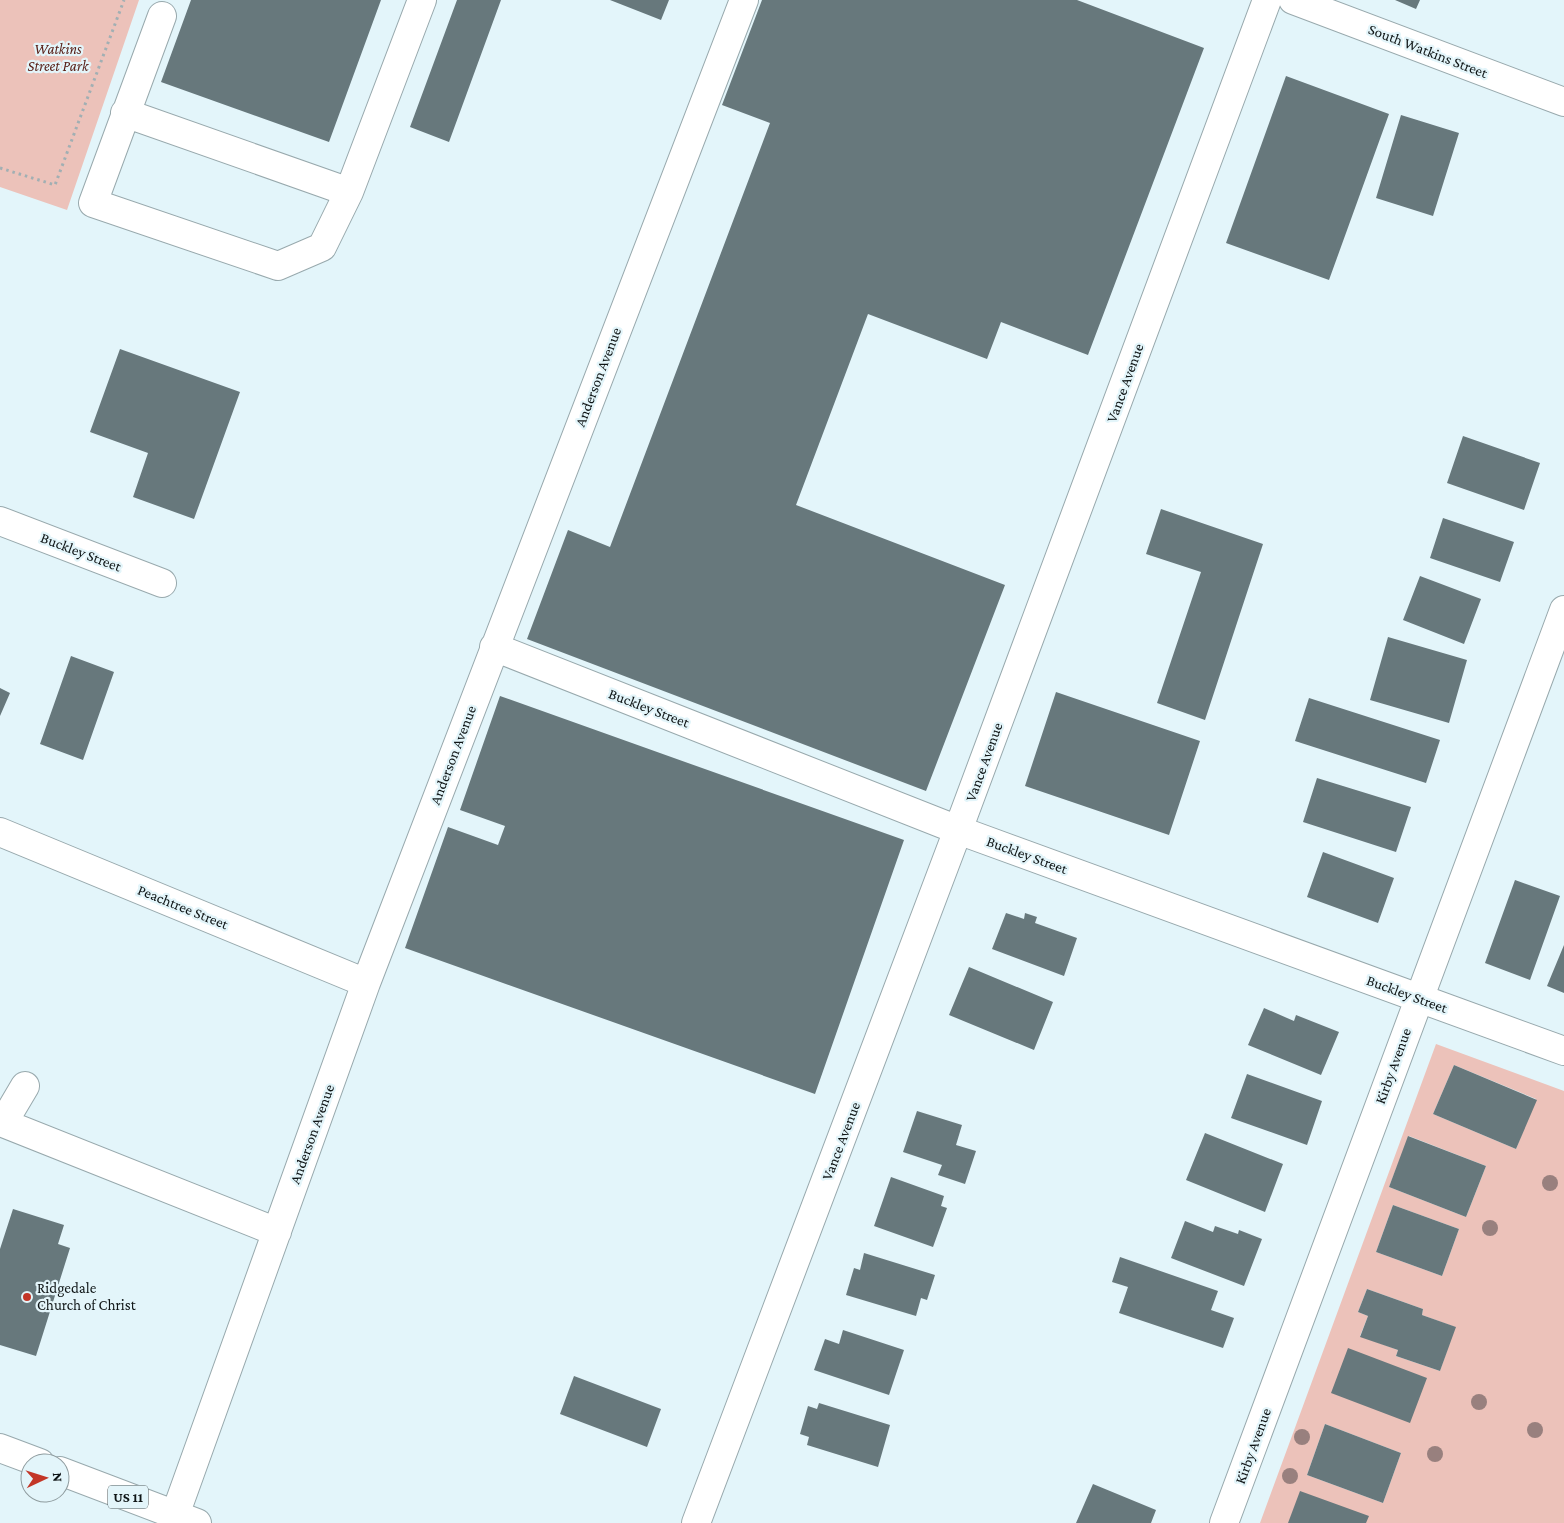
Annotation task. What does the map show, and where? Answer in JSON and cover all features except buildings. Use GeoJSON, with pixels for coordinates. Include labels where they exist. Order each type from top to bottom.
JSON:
{"type":"FeatureCollection","features":[{"type":"Feature","properties":{"kind":"street"},"geometry":{"type":"LineString","coordinates":[[162,16],[93,202],[278,266],[322,247],[349,192],[422,0]]}},
{"type":"Feature","properties":{"kind":"street","name":"Anderson Avenue"},"geometry":{"type":"LineString","coordinates":[[186,1519],[277,1232],[366,983],[744,0]]}},
{"type":"Feature","properties":{"kind":"street","name":"Vance Avenue"},"geometry":{"type":"LineString","coordinates":[[696,1523],[958,830],[1267,0]]}},
{"type":"Feature","properties":{"kind":"street","name":"South Watkins Street"},"geometry":{"type":"LineString","coordinates":[[1293,0],[1564,102]]}},
{"type":"Feature","properties":{"kind":"street"},"geometry":{"type":"LineString","coordinates":[[125,113],[349,192]]}},
{"type":"Feature","properties":{"kind":"street","name":"Buckley Street"},"geometry":{"type":"LineString","coordinates":[[0,521],[162,584]]}},
{"type":"Feature","properties":{"kind":"street","name":"Kirby Avenue"},"geometry":{"type":"LineString","coordinates":[[1224,1523],[1564,610]]}},
{"type":"Feature","properties":{"kind":"street","name":"Buckley Street"},"geometry":{"type":"LineString","coordinates":[[494,647],[958,830],[1564,1051]]}},
{"type":"Feature","properties":{"kind":"street","name":"Peachtree Street"},"geometry":{"type":"LineString","coordinates":[[0,832],[366,983]]}},
{"type":"Feature","properties":{"kind":"street"},"geometry":{"type":"LineString","coordinates":[[25,1086],[1,1125],[277,1232]]}},
{"type":"Feature","properties":{"kind":"street"},"geometry":{"type":"LineString","coordinates":[[0,1448],[20,1456]]}},
{"type":"Feature","properties":{"kind":"street","name":"US 11"},"geometry":{"type":"LineString","coordinates":[[70,1475],[186,1519]]}},
{"type":"Feature","properties":{"kind":"path"},"geometry":{"type":"LineString","coordinates":[[0,168],[55,186],[124,0]]}},
{"type":"Feature","properties":{"kind":"green space","name":"Watkins Street Park"},"geometry":{"type":"Polygon","coordinates":[[[0,0],[139,0],[67,210],[0,187],[0,0]]]}},
{"type":"Feature","properties":{"kind":"green space"},"geometry":{"type":"Polygon","coordinates":[[[1436,1044],[1564,1091],[1564,1523],[1260,1523],[1436,1044]],[[1454,1065],[1433,1114],[1516,1149],[1536,1099],[1454,1065]],[[1409,1136],[1389,1187],[1466,1217],[1486,1166],[1409,1136]],[[1393,1205],[1376,1252],[1442,1276],[1459,1229],[1393,1205]],[[1367,1289],[1358,1312],[1368,1316],[1360,1336],[1398,1350],[1396,1356],[1440,1371],[1455,1327],[1422,1315],[1423,1309],[1367,1289]],[[1325,1424],[1307,1475],[1383,1503],[1401,1453],[1325,1424]]]}},
{"type":"Feature","properties":{"kind":"place","name":"Ridgedale Church of Christ"},"geometry":{"type":"Point","coordinates":[27,1297]}}]}
